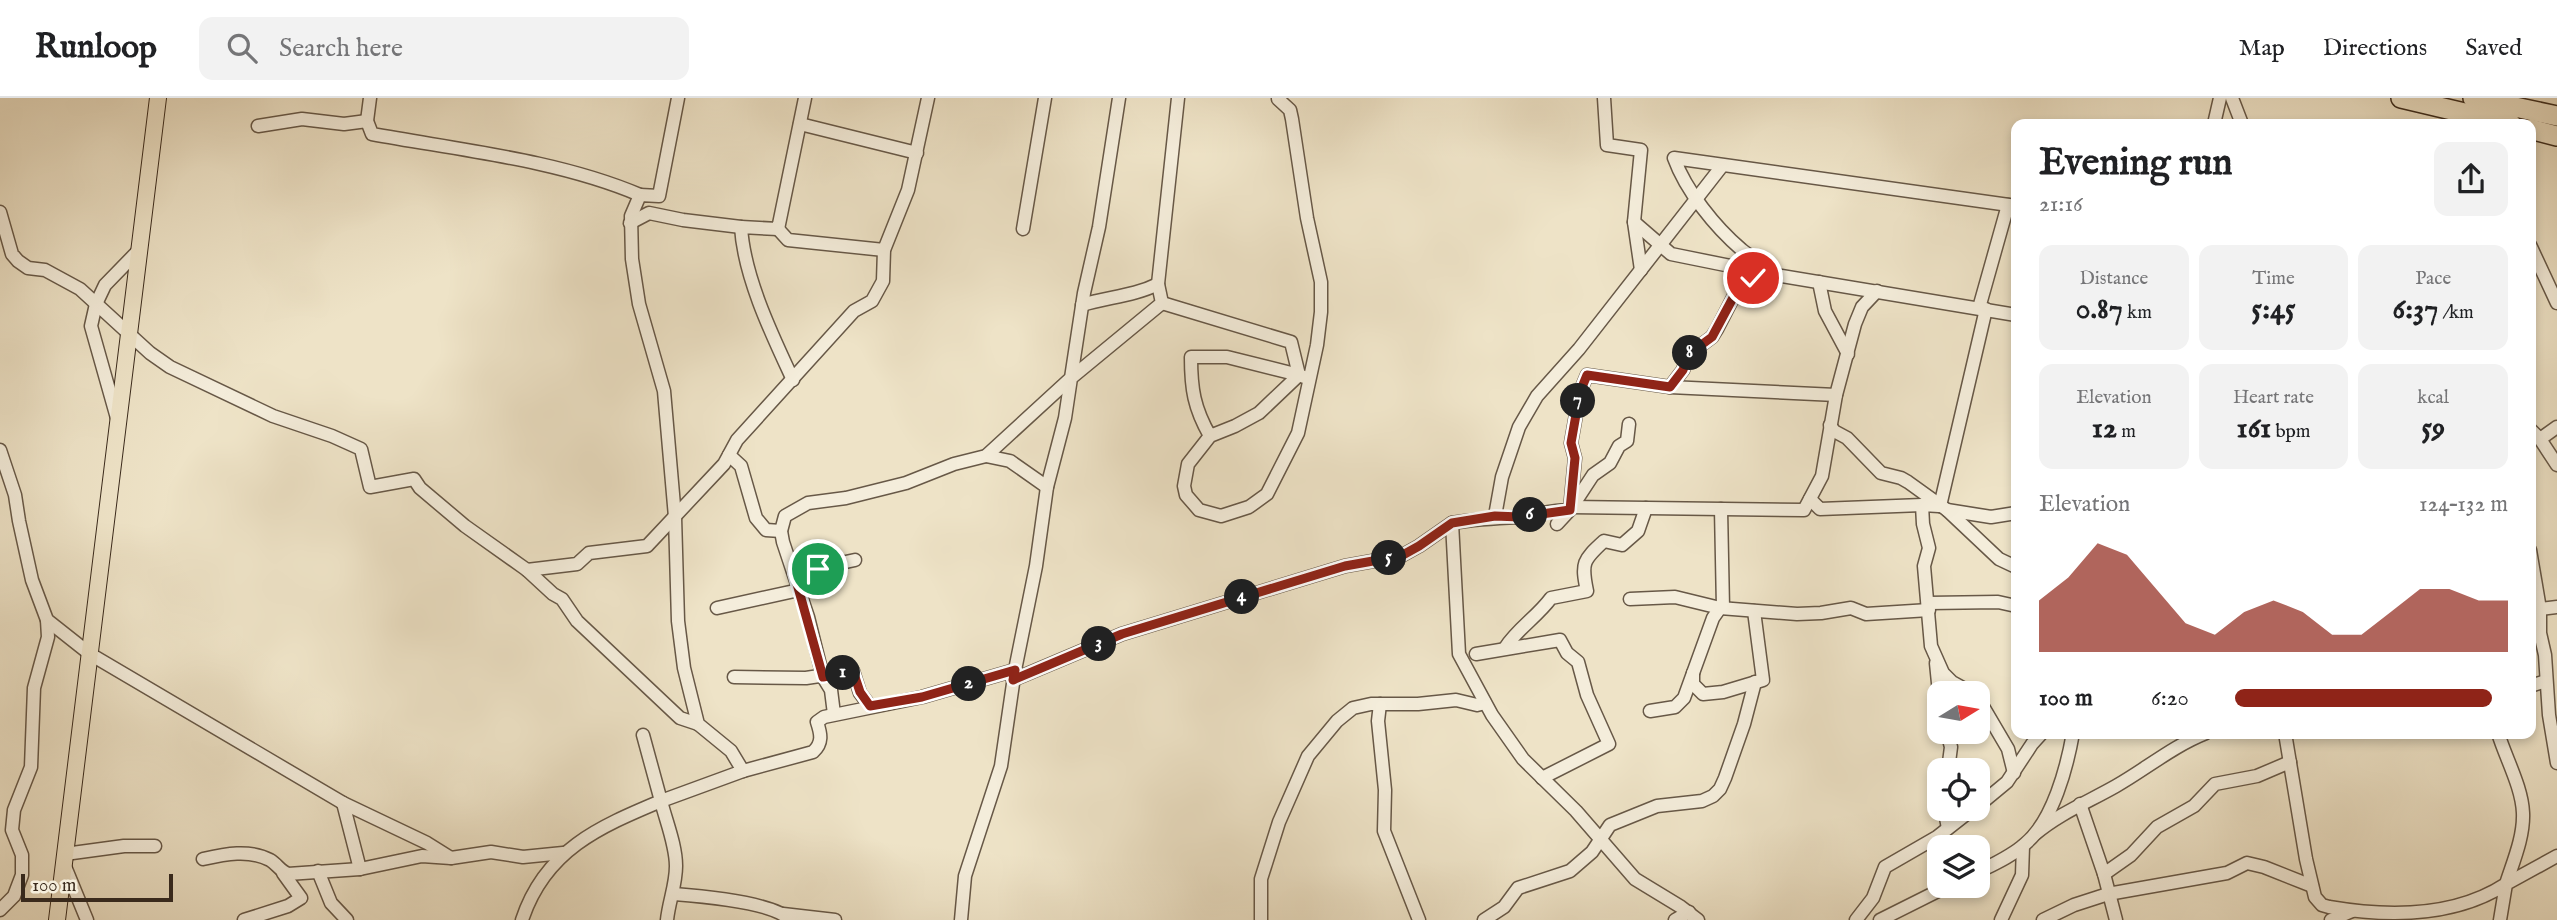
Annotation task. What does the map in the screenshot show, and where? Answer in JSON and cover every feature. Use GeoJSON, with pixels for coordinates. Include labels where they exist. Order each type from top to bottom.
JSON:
{"type":"FeatureCollection","features":[{"type":"Feature","properties":{"kind":"highway"},"geometry":{"type":"LineString","coordinates":[[2401,98],[2472,119]]}},
{"type":"Feature","properties":{"kind":"highway"},"geometry":{"type":"LineString","coordinates":[[2473,98],[2557,117]]}},
{"type":"Feature","properties":{"kind":"highway"},"geometry":{"type":"LineString","coordinates":[[2536,131],[2557,136]]}},
{"type":"Feature","properties":{"kind":"main road"},"geometry":{"type":"LineString","coordinates":[[57,920],[158,98]]}},
{"type":"Feature","properties":{"kind":"street"},"geometry":{"type":"LineString","coordinates":[[370,98],[367,121],[372,134],[536,164],[611,183],[640,195],[659,196],[678,98]]}},
{"type":"Feature","properties":{"kind":"street"},"geometry":{"type":"LineString","coordinates":[[778,229],[805,98]]}},
{"type":"Feature","properties":{"kind":"street"},"geometry":{"type":"LineString","coordinates":[[527,570],[577,564],[589,553],[646,547],[724,464],[737,440],[854,311],[872,301],[883,281],[884,250],[908,190],[928,98]]}},
{"type":"Feature","properties":{"kind":"street"},"geometry":{"type":"LineString","coordinates":[[1023,229],[1045,98]]}},
{"type":"Feature","properties":{"kind":"street"},"geometry":{"type":"LineString","coordinates":[[961,920],[965,876],[1001,766],[1014,675],[1036,566],[1047,486],[1065,418],[1119,98]]}},
{"type":"Feature","properties":{"kind":"street"},"geometry":{"type":"LineString","coordinates":[[1162,303],[1158,284],[1178,98]]}},
{"type":"Feature","properties":{"kind":"street"},"geometry":{"type":"LineString","coordinates":[[1604,98],[1607,145],[1641,150],[1634,222],[1641,270]]}},
{"type":"Feature","properties":{"kind":"street"},"geometry":{"type":"LineString","coordinates":[[2215,119],[2220,98]]}},
{"type":"Feature","properties":{"kind":"street"},"geometry":{"type":"LineString","coordinates":[[2232,98],[2240,119]]}},
{"type":"Feature","properties":{"kind":"street"},"geometry":{"type":"LineString","coordinates":[[1278,99],[1290,110],[1307,218],[1321,282],[1321,312],[1305,378],[1298,433],[1267,494],[1249,507],[1221,516],[1199,510],[1186,495],[1184,486],[1188,464],[1210,436],[1259,413],[1305,378]]}},
{"type":"Feature","properties":{"kind":"street"},"geometry":{"type":"LineString","coordinates":[[258,127],[302,119],[344,124],[367,121]]}},
{"type":"Feature","properties":{"kind":"street"},"geometry":{"type":"LineString","coordinates":[[800,124],[916,153]]}},
{"type":"Feature","properties":{"kind":"street"},"geometry":{"type":"LineString","coordinates":[[1770,274],[1766,267],[1740,249],[1717,226],[1703,205],[1696,200],[1674,158],[2011,205]]}},
{"type":"Feature","properties":{"kind":"street"},"geometry":{"type":"LineString","coordinates":[[1495,516],[1502,477],[1519,426],[1537,396],[1579,349],[1722,166]]}},
{"type":"Feature","properties":{"kind":"street"},"geometry":{"type":"LineString","coordinates":[[640,195],[633,207],[630,223],[634,280],[664,391],[675,517],[677,621],[684,668],[698,724]]}},
{"type":"Feature","properties":{"kind":"street"},"geometry":{"type":"LineString","coordinates":[[1943,508],[1982,309],[2011,208]]}},
{"type":"Feature","properties":{"kind":"street"},"geometry":{"type":"LineString","coordinates":[[0,212],[12,254],[18,261],[28,268],[45,270],[80,289],[150,353],[170,367],[274,416],[361,449],[370,487],[414,479],[420,488],[465,526],[527,570],[562,599],[577,621],[680,718],[698,724],[731,751],[743,771]]}},
{"type":"Feature","properties":{"kind":"street"},"geometry":{"type":"LineString","coordinates":[[630,223],[649,214],[741,227],[778,229],[788,240],[884,250]]}},
{"type":"Feature","properties":{"kind":"street"},"geometry":{"type":"LineString","coordinates":[[1634,222],[1671,254],[1770,274],[2011,314]]}},
{"type":"Feature","properties":{"kind":"street"},"geometry":{"type":"LineString","coordinates":[[741,227],[742,244],[765,320],[793,380]]}},
{"type":"Feature","properties":{"kind":"street"},"geometry":{"type":"LineString","coordinates":[[118,423],[91,326],[104,285],[140,249]]}},
{"type":"Feature","properties":{"kind":"street"},"geometry":{"type":"LineString","coordinates":[[2536,258],[2557,303]]}},
{"type":"Feature","properties":{"kind":"street"},"geometry":{"type":"LineString","coordinates":[[1670,387],[1683,370],[1689,354],[1712,337],[1734,296],[1748,278],[1770,274]]}},
{"type":"Feature","properties":{"kind":"street"},"geometry":{"type":"LineString","coordinates":[[1819,282],[1825,311],[1848,354]]}},
{"type":"Feature","properties":{"kind":"street"},"geometry":{"type":"LineString","coordinates":[[1082,305],[1113,296],[1138,293],[1158,284]]}},
{"type":"Feature","properties":{"kind":"street"},"geometry":{"type":"LineString","coordinates":[[522,920],[535,892],[563,853],[610,822],[661,801],[743,771],[813,752],[818,747],[821,734],[817,722],[824,717],[1014,675],[1122,634],[1345,566],[1401,556],[1452,523],[1571,509],[1804,510],[1822,476],[1836,395],[1859,314],[1877,292]]}},
{"type":"Feature","properties":{"kind":"street"},"geometry":{"type":"LineString","coordinates":[[1162,303],[1291,342],[1305,378]]}},
{"type":"Feature","properties":{"kind":"street"},"geometry":{"type":"LineString","coordinates":[[986,456],[1071,378],[1162,303]]}},
{"type":"Feature","properties":{"kind":"street"},"geometry":{"type":"LineString","coordinates":[[1210,436],[1197,413],[1191,384],[1191,357],[1227,357],[1305,378]]}},
{"type":"Feature","properties":{"kind":"street"},"geometry":{"type":"LineString","coordinates":[[1571,509],[1575,458],[1571,443],[1580,392],[1587,375],[1670,387],[1836,395]]}},
{"type":"Feature","properties":{"kind":"street"},"geometry":{"type":"LineString","coordinates":[[1557,524],[1571,509],[1593,475],[1610,463],[1619,446],[1627,441],[1629,424]]}},
{"type":"Feature","properties":{"kind":"street"},"geometry":{"type":"LineString","coordinates":[[1830,425],[1847,438],[1881,473],[1901,478],[1943,508],[1999,559],[2011,565]]}},
{"type":"Feature","properties":{"kind":"street"},"geometry":{"type":"LineString","coordinates":[[2540,439],[2557,427]]}},
{"type":"Feature","properties":{"kind":"street"},"geometry":{"type":"LineString","coordinates":[[2536,435],[2557,465]]}},
{"type":"Feature","properties":{"kind":"street"},"geometry":{"type":"LineString","coordinates":[[0,450],[15,495],[32,580],[47,620],[48,636],[34,688],[32,768],[13,810],[12,830],[22,855],[22,875],[13,896],[0,910]]}},
{"type":"Feature","properties":{"kind":"street"},"geometry":{"type":"LineString","coordinates":[[729,455],[741,466],[756,518],[766,530],[781,531]]}},
{"type":"Feature","properties":{"kind":"street"},"geometry":{"type":"LineString","coordinates":[[834,714],[831,690],[823,677],[781,531],[785,516],[808,503],[846,498],[894,486],[954,464],[986,456],[1010,461],[1047,486]]}},
{"type":"Feature","properties":{"kind":"street"},"geometry":{"type":"LineString","coordinates":[[1810,499],[1820,509],[1922,505],[1991,517],[2011,514]]}},
{"type":"Feature","properties":{"kind":"street"},"geometry":{"type":"LineString","coordinates":[[1922,505],[1929,548],[1924,566],[1931,646],[1943,673],[1951,681]]}},
{"type":"Feature","properties":{"kind":"street"},"geometry":{"type":"LineString","coordinates":[[1505,648],[1516,632],[1544,608],[1551,598],[1587,591],[1582,570],[1589,554],[1604,541],[1622,545],[1638,531],[1646,508]]}},
{"type":"Feature","properties":{"kind":"street"},"geometry":{"type":"LineString","coordinates":[[1675,707],[1684,698],[1713,618],[1721,608],[1721,509]]}},
{"type":"Feature","properties":{"kind":"street"},"geometry":{"type":"LineString","coordinates":[[1452,523],[1459,654],[1485,703],[1523,759],[1601,838],[1635,879],[1693,916]]}},
{"type":"Feature","properties":{"kind":"street"},"geometry":{"type":"LineString","coordinates":[[794,573],[855,561]]}},
{"type":"Feature","properties":{"kind":"street"},"geometry":{"type":"LineString","coordinates":[[717,608],[799,590]]}},
{"type":"Feature","properties":{"kind":"street"},"geometry":{"type":"LineString","coordinates":[[1630,599],[1675,597],[1721,608],[1797,614],[1852,608],[1866,614],[1929,606],[1998,602],[2011,606]]}},
{"type":"Feature","properties":{"kind":"street"},"geometry":{"type":"LineString","coordinates":[[2557,607],[2536,603],[2540,633],[2551,655],[2546,681],[2557,763]]}},
{"type":"Feature","properties":{"kind":"street"},"geometry":{"type":"LineString","coordinates":[[1650,711],[1675,707],[1703,694],[1723,692],[1763,680],[1754,611]]}},
{"type":"Feature","properties":{"kind":"street"},"geometry":{"type":"LineString","coordinates":[[47,620],[90,654],[343,803],[427,843],[451,858]]}},
{"type":"Feature","properties":{"kind":"street"},"geometry":{"type":"LineString","coordinates":[[1476,654],[1560,640],[1567,653],[1578,662],[1587,695],[1608,744],[1542,778]]}},
{"type":"Feature","properties":{"kind":"street"},"geometry":{"type":"LineString","coordinates":[[1936,659],[1938,681]]}},
{"type":"Feature","properties":{"kind":"street"},"geometry":{"type":"LineString","coordinates":[[734,677],[823,677],[853,671],[860,692],[870,706]]}},
{"type":"Feature","properties":{"kind":"street"},"geometry":{"type":"LineString","coordinates":[[1693,673],[1693,684],[1703,694]]}},
{"type":"Feature","properties":{"kind":"street"},"geometry":{"type":"LineString","coordinates":[[2536,684],[2546,681]]}},
{"type":"Feature","properties":{"kind":"street"},"geometry":{"type":"LineString","coordinates":[[1484,920],[1500,916],[1518,888],[1570,871],[1592,852],[1610,825],[1657,806],[1702,801],[1720,789],[1744,724],[1755,682]]}},
{"type":"Feature","properties":{"kind":"street"},"geometry":{"type":"LineString","coordinates":[[1261,920],[1261,879],[1279,822],[1308,756],[1337,721],[1353,708],[1380,704],[1456,700],[1477,705],[1485,703]]}},
{"type":"Feature","properties":{"kind":"street"},"geometry":{"type":"LineString","coordinates":[[1380,704],[1378,721],[1384,768],[1384,831],[1419,920]]}},
{"type":"Feature","properties":{"kind":"street"},"geometry":{"type":"LineString","coordinates":[[1990,718],[2008,749],[2014,773]]}},
{"type":"Feature","properties":{"kind":"street"},"geometry":{"type":"LineString","coordinates":[[643,735],[676,862],[674,894],[667,920]]}},
{"type":"Feature","properties":{"kind":"street"},"geometry":{"type":"LineString","coordinates":[[1990,796],[2014,773],[2037,739]]}},
{"type":"Feature","properties":{"kind":"street"},"geometry":{"type":"LineString","coordinates":[[2035,834],[2060,784],[2071,739]]}},
{"type":"Feature","properties":{"kind":"street"},"geometry":{"type":"LineString","coordinates":[[1990,865],[2023,846],[2051,821],[2117,786],[2194,739]]}},
{"type":"Feature","properties":{"kind":"street"},"geometry":{"type":"LineString","coordinates":[[2286,739],[2312,886],[2315,897],[2322,905],[2352,911],[2398,914],[2448,909],[2470,903],[2557,856]]}},
{"type":"Feature","properties":{"kind":"street"},"geometry":{"type":"LineString","coordinates":[[2500,739],[2520,797],[2523,828],[2506,884],[2500,920]]}},
{"type":"Feature","properties":{"kind":"street"},"geometry":{"type":"LineString","coordinates":[[2105,874],[2131,855],[2157,828],[2194,806],[2215,784],[2257,776],[2290,762]]}},
{"type":"Feature","properties":{"kind":"street"},"geometry":{"type":"LineString","coordinates":[[343,803],[360,869]]}},
{"type":"Feature","properties":{"kind":"street"},"geometry":{"type":"LineString","coordinates":[[2080,804],[2105,874],[2116,920]]}},
{"type":"Feature","properties":{"kind":"street"},"geometry":{"type":"LineString","coordinates":[[1947,821],[1948,828]]}},
{"type":"Feature","properties":{"kind":"street"},"geometry":{"type":"LineString","coordinates":[[1856,920],[1873,898],[1885,867],[1957,821]]}},
{"type":"Feature","properties":{"kind":"street"},"geometry":{"type":"LineString","coordinates":[[87,920],[65,859],[124,846],[155,846]]}},
{"type":"Feature","properties":{"kind":"street"},"geometry":{"type":"LineString","coordinates":[[2001,920],[2022,875],[2023,846]]}},
{"type":"Feature","properties":{"kind":"street"},"geometry":{"type":"LineString","coordinates":[[283,873],[360,869],[422,856],[451,858],[491,852],[523,858],[563,853]]}},
{"type":"Feature","properties":{"kind":"street"},"geometry":{"type":"LineString","coordinates":[[202,859],[226,853],[255,855],[274,862],[301,898],[288,906],[244,920]]}},
{"type":"Feature","properties":{"kind":"street"},"geometry":{"type":"LineString","coordinates":[[2043,920],[2074,905],[2108,894],[2227,873],[2247,863],[2312,886]]}},
{"type":"Feature","properties":{"kind":"street"},"geometry":{"type":"LineString","coordinates":[[318,871],[331,903],[347,920]]}},
{"type":"Feature","properties":{"kind":"street"},"geometry":{"type":"LineString","coordinates":[[674,894],[718,898],[787,917],[835,920]]}},
{"type":"Feature","properties":{"kind":"street"},"geometry":{"type":"LineString","coordinates":[[1880,920],[1927,896]]}},
{"type":"Feature","properties":{"kind":"street"},"geometry":{"type":"LineString","coordinates":[[2332,920],[2352,911]]}},
{"type":"Feature","properties":{"kind":"street"},"geometry":{"type":"LineString","coordinates":[[1675,920],[1693,916]]}},
{"type":"Feature","properties":{"kind":"route"},"geometry":{"type":"LineString","coordinates":[[818,569],[794,573],[823,677],[853,671],[860,692],[870,706],[922,697],[1015,670],[1013,680],[1122,634],[1345,566],[1401,556],[1452,523],[1495,516],[1520,517],[1570,510],[1575,458],[1571,443],[1580,392],[1587,375],[1670,387],[1683,370],[1689,354],[1712,337],[1734,296],[1748,278],[1753,278]]}}]}
